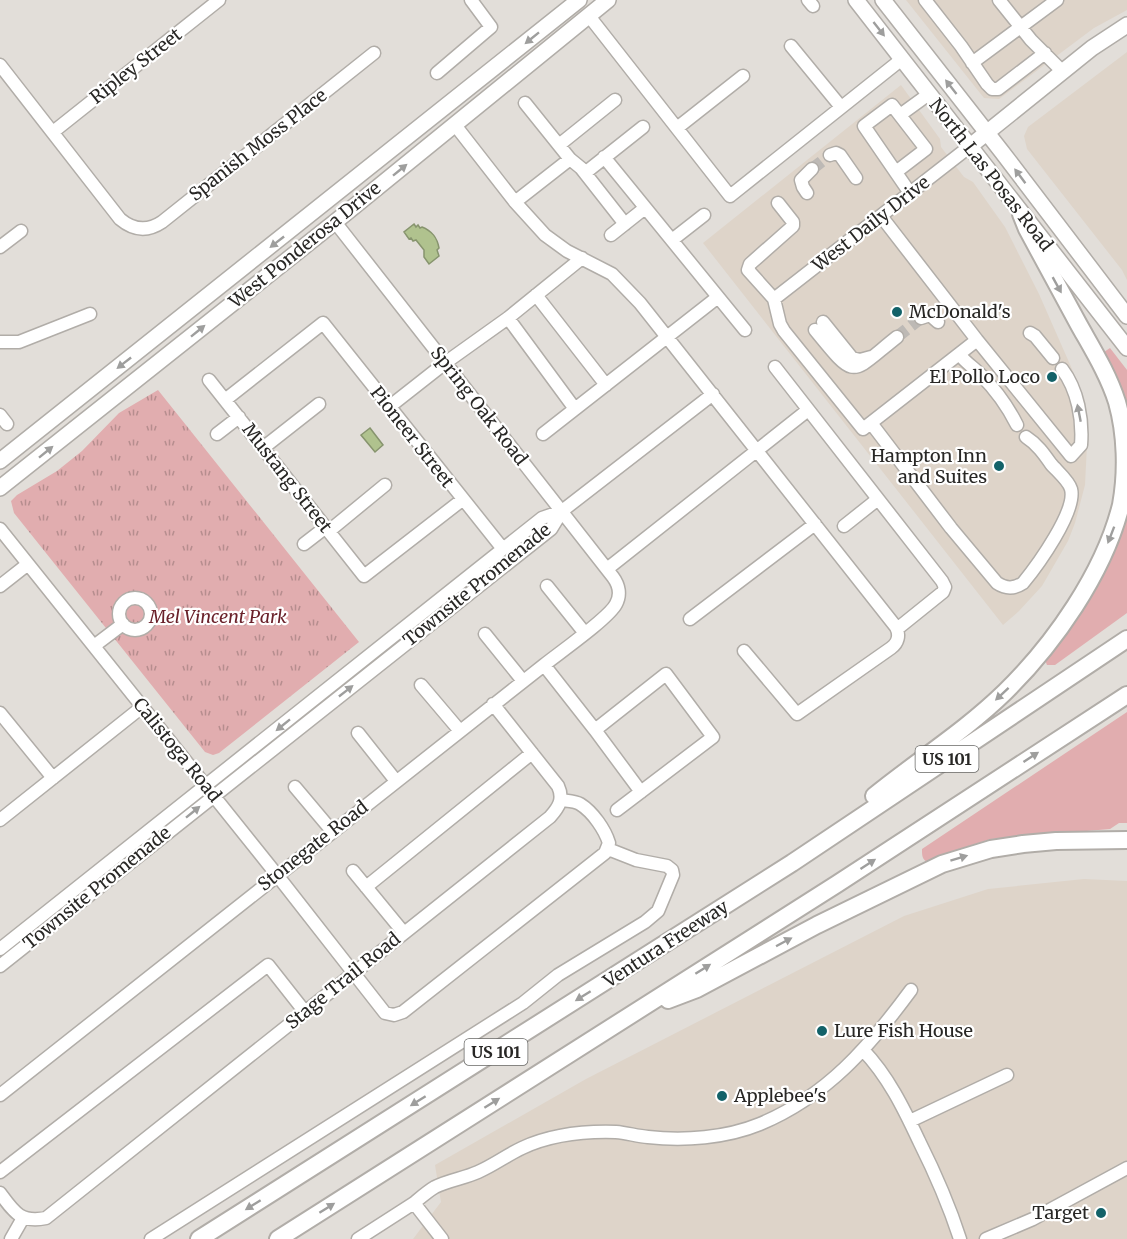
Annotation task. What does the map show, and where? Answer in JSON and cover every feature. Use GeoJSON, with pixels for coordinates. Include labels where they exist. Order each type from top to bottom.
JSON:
{"type":"FeatureCollection","features":[{"type":"Feature","properties":{"kind":"highway"},"geometry":{"type":"LineString","coordinates":[[792,863],[1005,692],[1028,667],[1069,614],[1089,581],[1115,525],[1123,491],[1125,450],[1121,416],[1102,366],[1021,214]]}},
{"type":"Feature","properties":{"kind":"highway","name":"Ventura Freeway"},"geometry":{"type":"LineString","coordinates":[[199,1239],[792,863],[1127,638]]}},
{"type":"Feature","properties":{"kind":"highway","name":"US 101"},"geometry":{"type":"LineString","coordinates":[[278,1239],[837,884],[1127,695]]}},
{"type":"Feature","properties":{"kind":"highway"},"geometry":{"type":"LineString","coordinates":[[636,1011],[697,988],[838,914],[942,864],[991,849],[1023,844],[1127,840]]}},
{"type":"Feature","properties":{"kind":"main road","name":"West Ponderosa Drive"},"geometry":{"type":"LineString","coordinates":[[0,461],[577,0]]}},
{"type":"Feature","properties":{"kind":"main road"},"geometry":{"type":"LineString","coordinates":[[577,0],[589,16]]}},
{"type":"Feature","properties":{"kind":"main road","name":"West Ponderosa Drive"},"geometry":{"type":"LineString","coordinates":[[0,488],[335,222],[608,0]]}},
{"type":"Feature","properties":{"kind":"main road","name":"North Las Posas Road"},"geometry":{"type":"LineString","coordinates":[[856,0],[1127,348]]}},
{"type":"Feature","properties":{"kind":"main road","name":"North Las Posas Road"},"geometry":{"type":"LineString","coordinates":[[883,0],[1127,316]]}},
{"type":"Feature","properties":{"kind":"main road"},"geometry":{"type":"LineString","coordinates":[[969,147],[1092,48],[1127,25]]}},
{"type":"Feature","properties":{"kind":"main road"},"geometry":{"type":"LineString","coordinates":[[322,206],[335,222]]}},
{"type":"Feature","properties":{"kind":"street","name":"Ripley Street"},"geometry":{"type":"LineString","coordinates":[[53,132],[219,0]]}},
{"type":"Feature","properties":{"kind":"street"},"geometry":{"type":"LineString","coordinates":[[437,74],[491,27],[471,0]]}},
{"type":"Feature","properties":{"kind":"street"},"geometry":{"type":"LineString","coordinates":[[925,0],[992,89],[998,89],[1045,53]]}},
{"type":"Feature","properties":{"kind":"street"},"geometry":{"type":"LineString","coordinates":[[999,0],[1063,72]]}},
{"type":"Feature","properties":{"kind":"street"},"geometry":{"type":"LineString","coordinates":[[972,63],[1057,0]]}},
{"type":"Feature","properties":{"kind":"street"},"geometry":{"type":"LineString","coordinates":[[589,16],[730,195],[902,59]]}},
{"type":"Feature","properties":{"kind":"street"},"geometry":{"type":"LineString","coordinates":[[791,46],[841,107]]}},
{"type":"Feature","properties":{"kind":"street","name":"Spanish Moss Place"},"geometry":{"type":"LineString","coordinates":[[53,132],[120,219],[138,228],[151,228],[162,222],[374,53]]}},
{"type":"Feature","properties":{"kind":"street"},"geometry":{"type":"LineString","coordinates":[[0,65],[53,132]]}},
{"type":"Feature","properties":{"kind":"street"},"geometry":{"type":"LineString","coordinates":[[677,128],[743,76]]}},
{"type":"Feature","properties":{"kind":"street"},"geometry":{"type":"LineString","coordinates":[[900,115],[928,94]]}},
{"type":"Feature","properties":{"kind":"street"},"geometry":{"type":"LineString","coordinates":[[559,145],[615,100]]}},
{"type":"Feature","properties":{"kind":"street"},"geometry":{"type":"LineString","coordinates":[[525,103],[625,224]]}},
{"type":"Feature","properties":{"kind":"street"},"geometry":{"type":"LineString","coordinates":[[896,172],[926,149],[892,105],[864,126],[910,193]]}},
{"type":"Feature","properties":{"kind":"street"},"geometry":{"type":"LineString","coordinates":[[455,125],[515,202],[553,242],[602,268],[621,282],[758,451],[897,629],[897,641],[891,648],[796,714],[744,651]]}},
{"type":"Feature","properties":{"kind":"street"},"geometry":{"type":"LineString","coordinates":[[585,173],[643,127]]}},
{"type":"Feature","properties":{"kind":"street","name":"West Daily Drive"},"geometry":{"type":"LineString","coordinates":[[774,299],[969,147]]}},
{"type":"Feature","properties":{"kind":"street"},"geometry":{"type":"LineString","coordinates":[[604,157],[745,330]]}},
{"type":"Feature","properties":{"kind":"street"},"geometry":{"type":"LineString","coordinates":[[835,158],[856,178]]}},
{"type":"Feature","properties":{"kind":"street"},"geometry":{"type":"LineString","coordinates":[[515,202],[570,159]]}},
{"type":"Feature","properties":{"kind":"street"},"geometry":{"type":"LineString","coordinates":[[807,193],[806,184],[814,171]]}},
{"type":"Feature","properties":{"kind":"street"},"geometry":{"type":"LineString","coordinates":[[778,203],[793,222],[792,229],[748,267],[748,270],[758,284],[774,299],[780,324],[862,429],[977,340]]}},
{"type":"Feature","properties":{"kind":"street"},"geometry":{"type":"LineString","coordinates":[[611,235],[645,208]]}},
{"type":"Feature","properties":{"kind":"street"},"geometry":{"type":"LineString","coordinates":[[672,240],[704,215]]}},
{"type":"Feature","properties":{"kind":"street"},"geometry":{"type":"LineString","coordinates":[[881,216],[1071,456],[1081,445],[1081,425],[1073,386],[1062,369]]}},
{"type":"Feature","properties":{"kind":"street","name":"Spring Oak Road"},"geometry":{"type":"LineString","coordinates":[[335,222],[617,582],[619,592]]}},
{"type":"Feature","properties":{"kind":"street"},"geometry":{"type":"LineString","coordinates":[[0,247],[21,231]]}},
{"type":"Feature","properties":{"kind":"street"},"geometry":{"type":"LineString","coordinates":[[389,407],[508,318],[582,258]]}},
{"type":"Feature","properties":{"kind":"street"},"geometry":{"type":"LineString","coordinates":[[536,295],[606,385]]}},
{"type":"Feature","properties":{"kind":"street"},"geometry":{"type":"LineString","coordinates":[[543,434],[718,297]]}},
{"type":"Feature","properties":{"kind":"street"},"geometry":{"type":"LineString","coordinates":[[0,342],[19,342],[90,314]]}},
{"type":"Feature","properties":{"kind":"street"},"geometry":{"type":"LineString","coordinates":[[921,318],[930,315],[938,322]]}},
{"type":"Feature","properties":{"kind":"street"},"geometry":{"type":"LineString","coordinates":[[508,318],[575,409]]}},
{"type":"Feature","properties":{"kind":"street","name":"Pioneer Street"},"geometry":{"type":"LineString","coordinates":[[225,400],[323,323],[503,549]]}},
{"type":"Feature","properties":{"kind":"street"},"geometry":{"type":"LineString","coordinates":[[819,326],[846,366],[860,367],[897,337]]}},
{"type":"Feature","properties":{"kind":"street"},"geometry":{"type":"LineString","coordinates":[[1030,333],[1053,358]]}},
{"type":"Feature","properties":{"kind":"street"},"geometry":{"type":"LineString","coordinates":[[959,354],[982,376],[1010,411],[1017,425]]}},
{"type":"Feature","properties":{"kind":"street"},"geometry":{"type":"LineString","coordinates":[[775,367],[945,587],[937,598],[897,629]]}},
{"type":"Feature","properties":{"kind":"street","name":"Mustang Street"},"geometry":{"type":"LineString","coordinates":[[209,380],[364,576],[462,500]]}},
{"type":"Feature","properties":{"kind":"street"},"geometry":{"type":"LineString","coordinates":[[562,511],[712,394]]}},
{"type":"Feature","properties":{"kind":"street"},"geometry":{"type":"LineString","coordinates":[[263,448],[319,404]]}},
{"type":"Feature","properties":{"kind":"street"},"geometry":{"type":"LineString","coordinates":[[607,570],[808,410]]}},
{"type":"Feature","properties":{"kind":"street"},"geometry":{"type":"LineString","coordinates":[[217,434],[239,417]]}},
{"type":"Feature","properties":{"kind":"street"},"geometry":{"type":"LineString","coordinates":[[871,423],[993,579],[1008,588],[1023,583],[1043,556],[1060,528],[1071,497],[1070,487],[1036,444],[1026,437]]}},
{"type":"Feature","properties":{"kind":"street"},"geometry":{"type":"LineString","coordinates":[[304,544],[385,486]]}},
{"type":"Feature","properties":{"kind":"street"},"geometry":{"type":"LineString","coordinates":[[844,526],[878,499]]}},
{"type":"Feature","properties":{"kind":"street","name":"Townsite Promenade"},"geometry":{"type":"LineString","coordinates":[[0,966],[503,549],[543,518],[562,511]]}},
{"type":"Feature","properties":{"kind":"street","name":"Townsite Promenade"},"geometry":{"type":"LineString","coordinates":[[0,949],[551,529],[562,511]]}},
{"type":"Feature","properties":{"kind":"street"},"geometry":{"type":"LineString","coordinates":[[690,620],[815,524]]}},
{"type":"Feature","properties":{"kind":"street","name":"Calistoga Road"},"geometry":{"type":"LineString","coordinates":[[0,529],[385,1013],[394,1016],[403,1012],[608,849]]}},
{"type":"Feature","properties":{"kind":"street"},"geometry":{"type":"LineString","coordinates":[[0,586],[28,564]]}},
{"type":"Feature","properties":{"kind":"street"},"geometry":{"type":"LineString","coordinates":[[547,586],[584,632]]}},
{"type":"Feature","properties":{"kind":"street","name":"Stonegate Road"},"geometry":{"type":"LineString","coordinates":[[0,1095],[544,665],[614,608],[619,592]]}},
{"type":"Feature","properties":{"kind":"street"},"geometry":{"type":"LineString","coordinates":[[94,646],[123,624]]}},
{"type":"Feature","properties":{"kind":"street"},"geometry":{"type":"LineString","coordinates":[[485,634],[523,681]]}},
{"type":"Feature","properties":{"kind":"street"},"geometry":{"type":"LineString","coordinates":[[544,665],[641,792]]}},
{"type":"Feature","properties":{"kind":"street"},"geometry":{"type":"LineString","coordinates":[[595,730],[666,674],[713,736],[617,810]]}},
{"type":"Feature","properties":{"kind":"street"},"geometry":{"type":"LineString","coordinates":[[421,685],[460,731]]}},
{"type":"Feature","properties":{"kind":"street"},"geometry":{"type":"LineString","coordinates":[[152,1239],[523,1003],[558,975],[645,922],[658,911],[673,875],[672,870],[667,866],[636,860],[608,849],[606,833],[581,805],[561,800],[558,786],[493,704]]}},
{"type":"Feature","properties":{"kind":"street"},"geometry":{"type":"LineString","coordinates":[[0,820],[142,707]]}},
{"type":"Feature","properties":{"kind":"street"},"geometry":{"type":"LineString","coordinates":[[0,713],[52,778]]}},
{"type":"Feature","properties":{"kind":"street"},"geometry":{"type":"LineString","coordinates":[[358,733],[396,781]]}},
{"type":"Feature","properties":{"kind":"street"},"geometry":{"type":"LineString","coordinates":[[366,887],[532,753]]}},
{"type":"Feature","properties":{"kind":"street"},"geometry":{"type":"LineString","coordinates":[[295,787],[332,831]]}},
{"type":"Feature","properties":{"kind":"street","name":"Stage Trail Road"},"geometry":{"type":"LineString","coordinates":[[23,1218],[35,1220],[46,1218],[550,817],[561,800]]}},
{"type":"Feature","properties":{"kind":"street"},"geometry":{"type":"LineString","coordinates":[[353,871],[404,933]]}},
{"type":"Feature","properties":{"kind":"street"},"geometry":{"type":"LineString","coordinates":[[0,1172],[268,965],[305,1012]]}},
{"type":"Feature","properties":{"kind":"street"},"geometry":{"type":"LineString","coordinates":[[358,1239],[414,1203],[434,1187],[470,1176],[499,1163],[521,1148],[541,1141],[576,1134],[607,1132],[668,1138],[699,1137],[725,1134],[758,1125],[790,1110],[821,1090],[863,1050],[911,990]]}},
{"type":"Feature","properties":{"kind":"street"},"geometry":{"type":"LineString","coordinates":[[863,1050],[875,1063],[910,1121],[940,1184],[960,1239]]}},
{"type":"Feature","properties":{"kind":"street"},"geometry":{"type":"LineString","coordinates":[[910,1121],[1007,1075]]}},
{"type":"Feature","properties":{"kind":"street"},"geometry":{"type":"LineString","coordinates":[[986,1239],[1032,1219],[1127,1168]]}},
{"type":"Feature","properties":{"kind":"street"},"geometry":{"type":"LineString","coordinates":[[0,1193],[14,1211],[23,1218],[11,1239]]}},
{"type":"Feature","properties":{"kind":"street"},"geometry":{"type":"LineString","coordinates":[[414,1203],[442,1239]]}},
{"type":"Feature","properties":{"kind":"shaded area"},"geometry":{"type":"Polygon","coordinates":[[[906,0],[1127,0],[1127,10],[1094,28],[999,99],[984,98],[906,0]]]}},
{"type":"Feature","properties":{"kind":"shaded area"},"geometry":{"type":"Polygon","coordinates":[[[1127,52],[1127,280],[1122,270],[1027,149],[1024,136],[1028,127],[1127,52]]]}},
{"type":"Feature","properties":{"kind":"shaded area"},"geometry":{"type":"Polygon","coordinates":[[[901,85],[940,139],[941,147],[964,177],[973,182],[1005,227],[1039,294],[1072,369],[1086,426],[1085,485],[1068,541],[1042,586],[1003,625],[703,243],[901,85]]]}},
{"type":"Feature","properties":{"kind":"shaded area"},"geometry":{"type":"Polygon","coordinates":[[[414,224],[416,227],[418,225],[420,228],[429,230],[437,241],[439,256],[429,264],[424,257],[424,250],[416,240],[409,239],[404,232],[414,224]]]}},
{"type":"Feature","properties":{"kind":"shaded area"},"geometry":{"type":"Polygon","coordinates":[[[370,428],[383,445],[375,452],[361,435],[370,428]]]}},
{"type":"Feature","properties":{"kind":"shaded area"},"geometry":{"type":"Polygon","coordinates":[[[1084,879],[1127,881],[1127,1239],[413,1239],[441,1202],[435,1165],[586,1079],[904,916],[988,889],[1084,879]]]}},
{"type":"Feature","properties":{"kind":"green space"},"geometry":{"type":"Polygon","coordinates":[[[1110,348],[1127,370],[1127,411],[1119,385],[1104,352],[1110,348]]]}},
{"type":"Feature","properties":{"kind":"green space","name":"Mel Vincent Park"},"geometry":{"type":"Polygon","coordinates":[[[158,390],[359,642],[219,753],[213,755],[205,752],[14,513],[11,501],[57,471],[82,451],[119,413],[158,390]]]}},
{"type":"Feature","properties":{"kind":"green space"},"geometry":{"type":"Polygon","coordinates":[[[1127,509],[1127,613],[1055,665],[1047,665],[1045,660],[1127,509]]]}},
{"type":"Feature","properties":{"kind":"green space"},"geometry":{"type":"Polygon","coordinates":[[[1127,712],[1127,823],[1119,823],[1110,829],[991,839],[927,862],[924,860],[922,849],[1127,712]]]}},
{"type":"Feature","properties":{"kind":"tunnel"},"geometry":{"type":"LineString","coordinates":[[812,169],[830,155]]}},
{"type":"Feature","properties":{"kind":"tunnel"},"geometry":{"type":"LineString","coordinates":[[897,337],[921,318]]}},
{"type":"Feature","properties":{"kind":"place","name":"McDonald's"},"geometry":{"type":"Point","coordinates":[897,312]}},
{"type":"Feature","properties":{"kind":"place","name":"El Pollo Loco"},"geometry":{"type":"Point","coordinates":[1052,377]}},
{"type":"Feature","properties":{"kind":"place","name":"Hampton Inn and Suites"},"geometry":{"type":"Point","coordinates":[999,466]}},
{"type":"Feature","properties":{"kind":"place","name":"Lure Fish House"},"geometry":{"type":"Point","coordinates":[822,1031]}},
{"type":"Feature","properties":{"kind":"place","name":"Applebee's"},"geometry":{"type":"Point","coordinates":[722,1096]}},
{"type":"Feature","properties":{"kind":"place","name":"Target"},"geometry":{"type":"Point","coordinates":[1101,1213]}}]}
